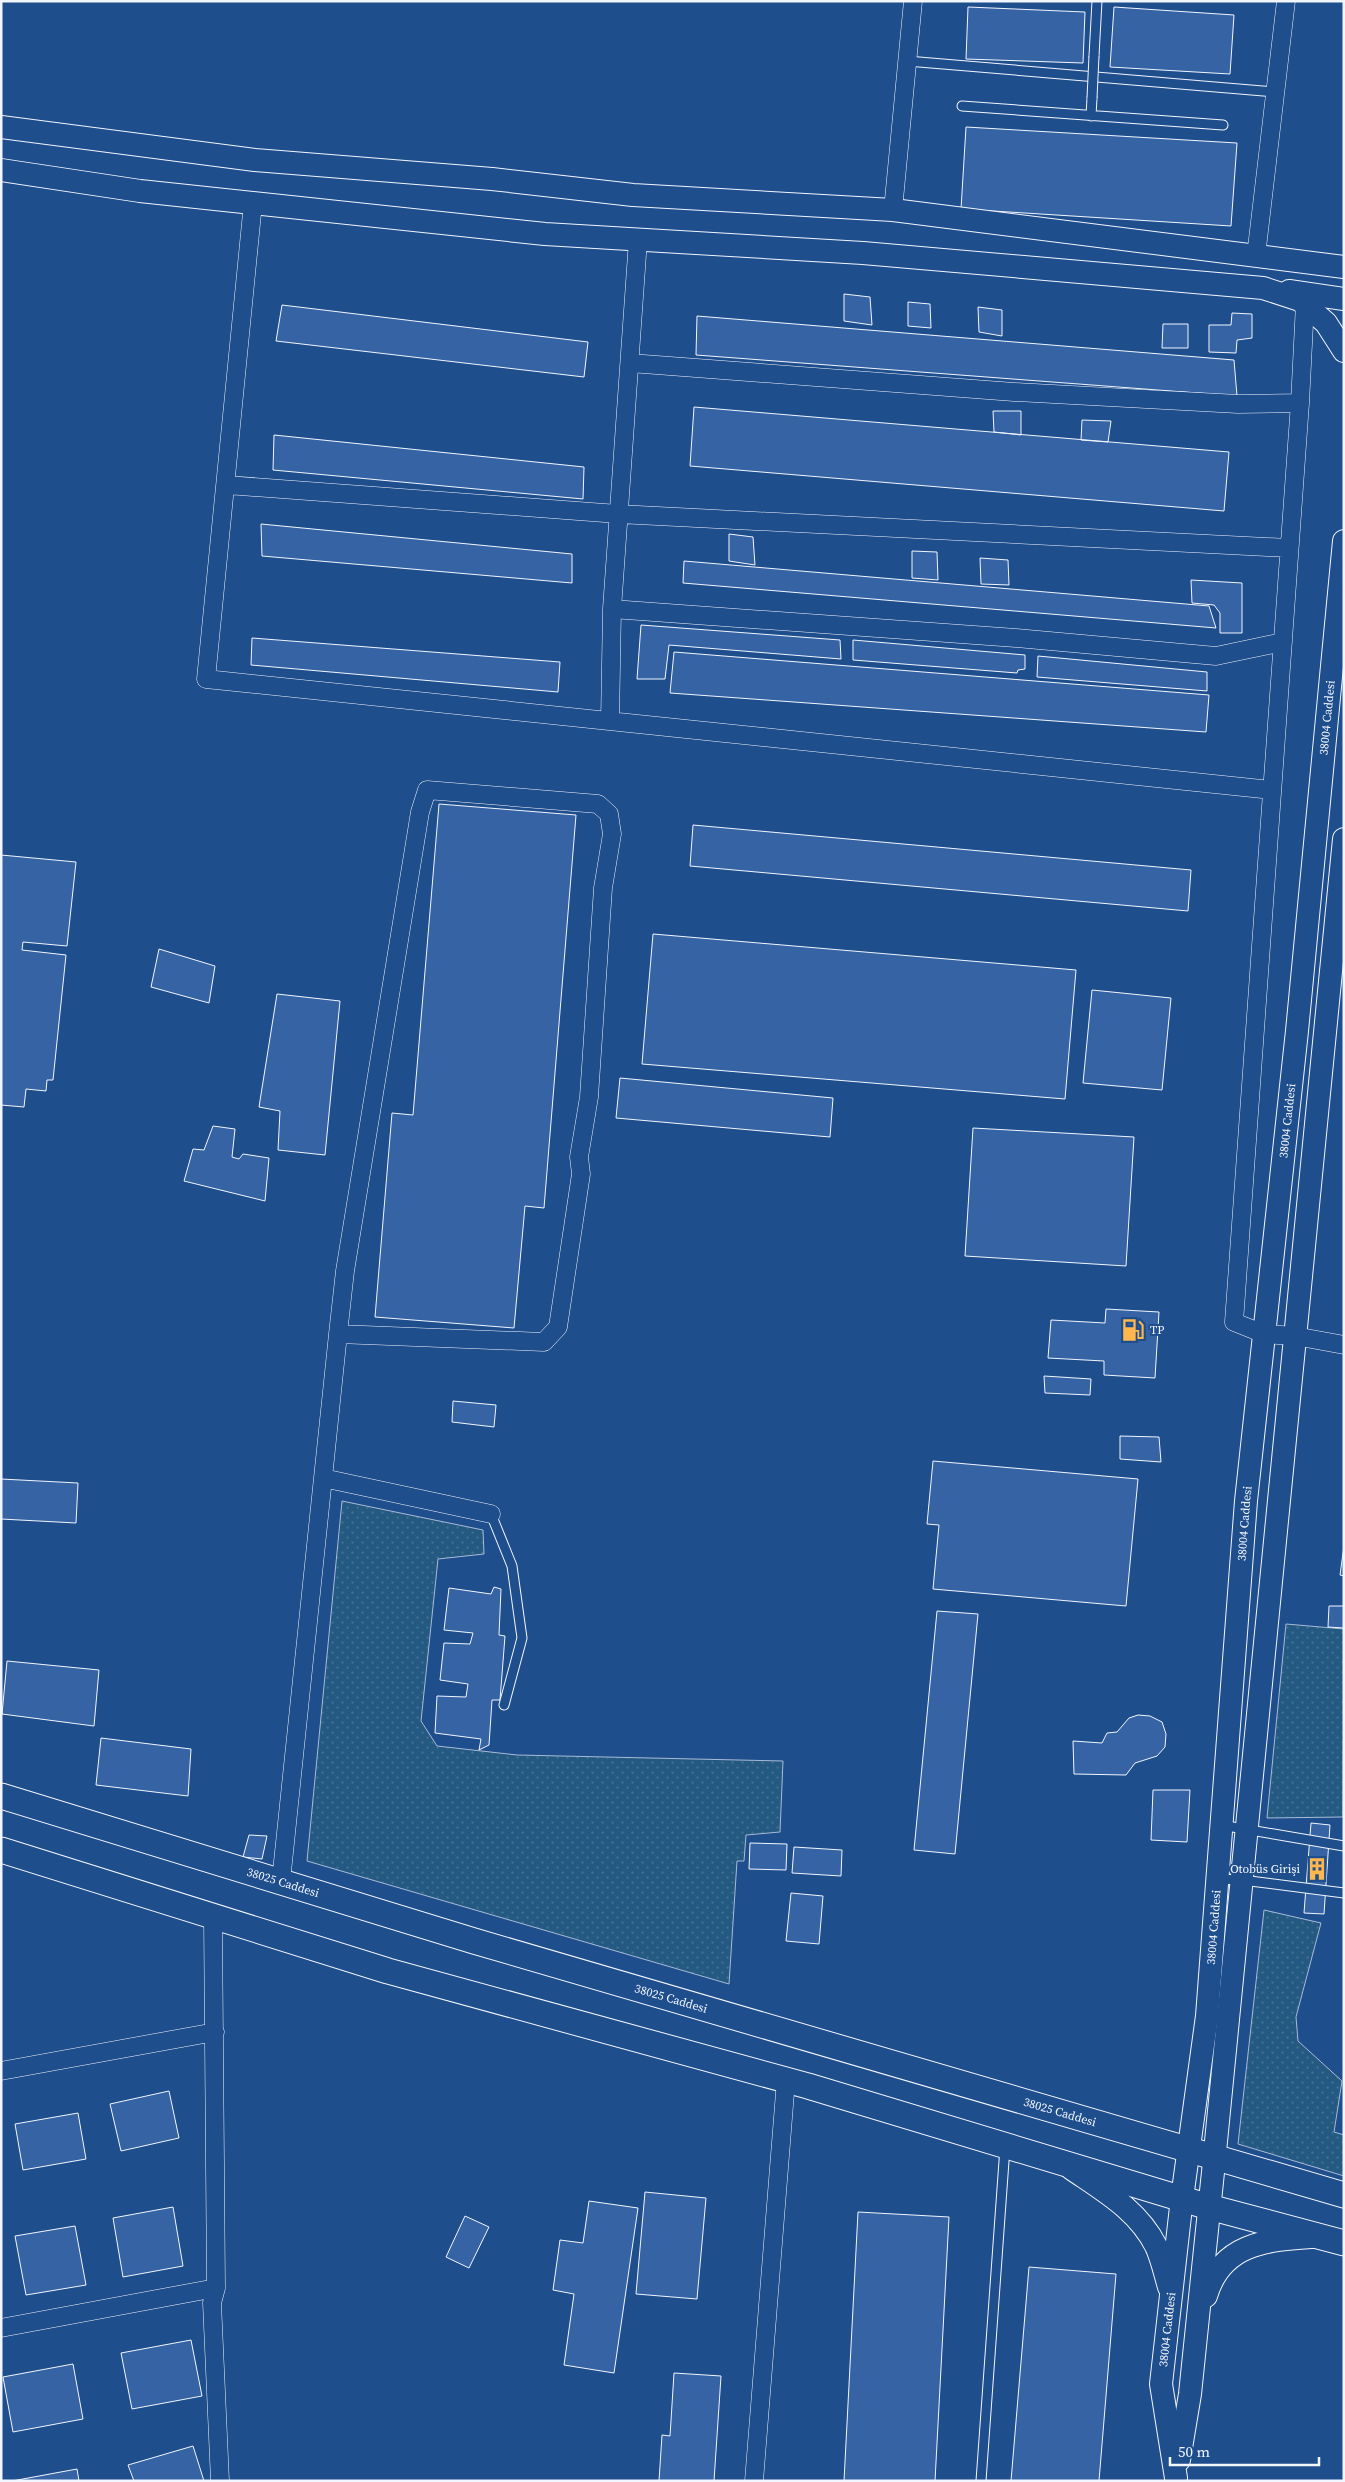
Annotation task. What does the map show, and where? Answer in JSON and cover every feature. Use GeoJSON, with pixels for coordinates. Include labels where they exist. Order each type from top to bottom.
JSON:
{"type":"FeatureCollection","features":[{"type":"Feature","properties":{"kind":"main road","name":"38025 Caddesi"},"geometry":{"type":"LineString","coordinates":[[1,1796],[474,1941],[1344,2195]]}},
{"type":"Feature","properties":{"kind":"main road"},"geometry":{"type":"LineString","coordinates":[[1,1850],[388,1971],[786,2080],[1209,2207],[1344,2244]]}},
{"type":"Feature","properties":{"kind":"street"},"geometry":{"type":"LineString","coordinates":[[893,210],[913,1]]}},
{"type":"Feature","properties":{"kind":"street"},"geometry":{"type":"LineString","coordinates":[[1256,256],[1286,1]]}},
{"type":"Feature","properties":{"kind":"street"},"geometry":{"type":"LineString","coordinates":[[1,127],[255,160],[492,179],[633,195],[893,210],[1344,267]]}},
{"type":"Feature","properties":{"kind":"street"},"geometry":{"type":"LineString","coordinates":[[1,170],[140,191],[545,234],[863,253],[1263,288],[1344,299]]}},
{"type":"Feature","properties":{"kind":"street"},"geometry":{"type":"LineString","coordinates":[[254,203],[206,679],[1272,790]]}},
{"type":"Feature","properties":{"kind":"street"},"geometry":{"type":"LineString","coordinates":[[610,721],[612,609],[638,240]]}},
{"type":"Feature","properties":{"kind":"street"},"geometry":{"type":"LineString","coordinates":[[1263,288],[1300,300],[1326,323],[1344,351]]}},
{"type":"Feature","properties":{"kind":"street"},"geometry":{"type":"LineString","coordinates":[[1305,304],[1300,403],[1288,548],[1283,642],[1234,1322],[1264,1334],[1295,1336],[1344,1345]]}},
{"type":"Feature","properties":{"kind":"street"},"geometry":{"type":"LineString","coordinates":[[630,363],[1014,392],[1238,404],[1300,403]]}},
{"type":"Feature","properties":{"kind":"street"},"geometry":{"type":"LineString","coordinates":[[227,485],[618,514],[1288,548]]}},
{"type":"Feature","properties":{"kind":"street","name":"38004 Caddesi"},"geometry":{"type":"LineString","coordinates":[[1176,2480],[1161,2384],[1182,2198],[1207,2016],[1246,1501],[1317,826],[1344,541]]}},
{"type":"Feature","properties":{"kind":"street"},"geometry":{"type":"LineString","coordinates":[[612,609],[1016,638],[1216,656],[1283,642]]}},
{"type":"Feature","properties":{"kind":"street"},"geometry":{"type":"LineString","coordinates":[[280,1881],[338,1334],[346,1262],[420,812],[427,790],[598,804],[609,814],[612,834],[603,888],[589,1097],[579,1157],[580,1174],[558,1327],[544,1342],[338,1334]]}},
{"type":"Feature","properties":{"kind":"street"},"geometry":{"type":"LineString","coordinates":[[1317,826],[1344,831]]}},
{"type":"Feature","properties":{"kind":"street","name":"38004 Caddesi"},"geometry":{"type":"LineString","coordinates":[[1176,2480],[1190,2394],[1197,2330],[1344,838]]}},
{"type":"Feature","properties":{"kind":"street"},"geometry":{"type":"LineString","coordinates":[[323,1478],[491,1514]]}},
{"type":"Feature","properties":{"kind":"street"},"geometry":{"type":"LineString","coordinates":[[213,1916],[216,2288],[212,2303],[220,2481]]}},
{"type":"Feature","properties":{"kind":"street"},"geometry":{"type":"LineString","coordinates":[[1,2071],[215,2032]]}},
{"type":"Feature","properties":{"kind":"street"},"geometry":{"type":"LineString","coordinates":[[754,2481],[786,2080]]}},
{"type":"Feature","properties":{"kind":"street"},"geometry":{"type":"LineString","coordinates":[[1063,2163],[1127,2207],[1146,2229],[1157,2248],[1172,2294]]}},
{"type":"Feature","properties":{"kind":"street"},"geometry":{"type":"LineString","coordinates":[[1197,2330],[1210,2285],[1218,2270],[1232,2256],[1256,2243],[1274,2239],[1318,2236]]}},
{"type":"Feature","properties":{"kind":"street"},"geometry":{"type":"LineString","coordinates":[[1,2328],[216,2288]]}},
{"type":"Feature","properties":{"kind":"lane"},"geometry":{"type":"LineString","coordinates":[[1091,116],[1097,1]]}},
{"type":"Feature","properties":{"kind":"lane"},"geometry":{"type":"LineString","coordinates":[[907,61],[1276,92]]}},
{"type":"Feature","properties":{"kind":"lane"},"geometry":{"type":"LineString","coordinates":[[962,106],[1223,126]]}},
{"type":"Feature","properties":{"kind":"lane"},"geometry":{"type":"LineString","coordinates":[[491,1514],[512,1566],[522,1638],[504,1704]]}},
{"type":"Feature","properties":{"kind":"lane"},"geometry":{"type":"LineString","coordinates":[[1221,1825],[1344,1846]]}},
{"type":"Feature","properties":{"kind":"lane"},"geometry":{"type":"LineString","coordinates":[[1217,1879],[1242,1880],[1344,1893]]}},
{"type":"Feature","properties":{"kind":"lane"},"geometry":{"type":"LineString","coordinates":[[982,2481],[1005,2145]]}},
{"type":"Feature","properties":{"kind":"shaded area"},"geometry":{"type":"Polygon","coordinates":[[[342,1501],[483,1530],[484,1554],[438,1559],[421,1721],[437,1746],[517,1755],[783,1761],[780,1832],[746,1835],[744,1861],[737,1861],[729,1984],[307,1861],[342,1501]]]}},
{"type":"Feature","properties":{"kind":"shaded area"},"geometry":{"type":"Polygon","coordinates":[[[1286,1624],[1344,1629],[1343,1817],[1267,1818],[1286,1624]]]}},
{"type":"Feature","properties":{"kind":"shaded area"},"geometry":{"type":"Polygon","coordinates":[[[1264,1910],[1321,1923],[1296,2017],[1298,2041],[1342,2081],[1334,2132],[1344,2135],[1344,2176],[1238,2144],[1264,1910]]]}},
{"type":"Feature","properties":{"kind":"building"},"geometry":{"type":"Polygon","coordinates":[[[968,7],[1085,12],[1083,63],[966,59],[968,7]]]}},
{"type":"Feature","properties":{"kind":"building"},"geometry":{"type":"Polygon","coordinates":[[[1114,7],[1234,15],[1230,74],[1110,67],[1114,7]]]}},
{"type":"Feature","properties":{"kind":"building"},"geometry":{"type":"Polygon","coordinates":[[[966,127],[1237,143],[1231,226],[961,209],[966,127]]]}},
{"type":"Feature","properties":{"kind":"building"},"geometry":{"type":"Polygon","coordinates":[[[844,294],[870,297],[872,325],[844,321],[844,294]]]}},
{"type":"Feature","properties":{"kind":"building"},"geometry":{"type":"Polygon","coordinates":[[[908,302],[930,304],[931,328],[908,326],[908,302]]]}},
{"type":"Feature","properties":{"kind":"building"},"geometry":{"type":"Polygon","coordinates":[[[282,305],[588,342],[584,377],[276,341],[282,305]]]}},
{"type":"Feature","properties":{"kind":"building"},"geometry":{"type":"Polygon","coordinates":[[[978,307],[1002,310],[1002,336],[979,332],[978,307]]]}},
{"type":"Feature","properties":{"kind":"building"},"geometry":{"type":"Polygon","coordinates":[[[1232,313],[1252,314],[1252,338],[1237,340],[1236,353],[1209,352],[1209,325],[1231,325],[1232,313]]]}},
{"type":"Feature","properties":{"kind":"building"},"geometry":{"type":"Polygon","coordinates":[[[697,316],[1234,360],[1237,396],[696,355],[697,316]]]}},
{"type":"Feature","properties":{"kind":"building"},"geometry":{"type":"Polygon","coordinates":[[[1163,324],[1188,324],[1188,348],[1162,348],[1163,324]]]}},
{"type":"Feature","properties":{"kind":"building"},"geometry":{"type":"Polygon","coordinates":[[[694,407],[1229,452],[1224,511],[690,466],[694,407]]]}},
{"type":"Feature","properties":{"kind":"building"},"geometry":{"type":"Polygon","coordinates":[[[993,411],[1021,411],[1021,435],[994,432],[993,411]]]}},
{"type":"Feature","properties":{"kind":"building"},"geometry":{"type":"Polygon","coordinates":[[[1082,420],[1111,421],[1108,442],[1081,440],[1082,420]]]}},
{"type":"Feature","properties":{"kind":"building"},"geometry":{"type":"Polygon","coordinates":[[[274,435],[584,467],[583,499],[273,470],[274,435]]]}},
{"type":"Feature","properties":{"kind":"building"},"geometry":{"type":"Polygon","coordinates":[[[261,524],[572,554],[572,583],[262,556],[261,524]]]}},
{"type":"Feature","properties":{"kind":"building"},"geometry":{"type":"Polygon","coordinates":[[[729,534],[753,537],[755,565],[729,561],[729,534]]]}},
{"type":"Feature","properties":{"kind":"building"},"geometry":{"type":"Polygon","coordinates":[[[912,551],[937,552],[938,580],[912,578],[912,551]]]}},
{"type":"Feature","properties":{"kind":"building"},"geometry":{"type":"Polygon","coordinates":[[[980,558],[1008,560],[1009,585],[981,584],[980,558]]]}},
{"type":"Feature","properties":{"kind":"building"},"geometry":{"type":"Polygon","coordinates":[[[684,561],[1209,606],[1216,628],[683,583],[684,561]]]}},
{"type":"Feature","properties":{"kind":"building"},"geometry":{"type":"Polygon","coordinates":[[[1191,580],[1242,583],[1242,633],[1220,633],[1220,613],[1214,605],[1192,603],[1191,580]]]}},
{"type":"Feature","properties":{"kind":"building"},"geometry":{"type":"Polygon","coordinates":[[[641,625],[840,640],[841,659],[669,645],[665,679],[637,679],[641,625]]]}},
{"type":"Feature","properties":{"kind":"building"},"geometry":{"type":"Polygon","coordinates":[[[252,638],[560,662],[558,692],[251,665],[252,638]]]}},
{"type":"Feature","properties":{"kind":"building"},"geometry":{"type":"Polygon","coordinates":[[[853,640],[1025,655],[1025,669],[1018,670],[1017,673],[853,660],[853,640]]]}},
{"type":"Feature","properties":{"kind":"building"},"geometry":{"type":"Polygon","coordinates":[[[674,652],[1209,695],[1206,732],[670,693],[674,652]]]}},
{"type":"Feature","properties":{"kind":"building"},"geometry":{"type":"Polygon","coordinates":[[[1038,656],[1207,672],[1207,691],[1037,677],[1038,656]]]}},
{"type":"Feature","properties":{"kind":"building"},"geometry":{"type":"Polygon","coordinates":[[[439,804],[576,815],[544,1208],[525,1206],[514,1328],[375,1317],[392,1113],[413,1115],[439,804]]]}},
{"type":"Feature","properties":{"kind":"building"},"geometry":{"type":"Polygon","coordinates":[[[693,825],[1191,870],[1188,911],[690,866],[693,825]]]}},
{"type":"Feature","properties":{"kind":"building"},"geometry":{"type":"Polygon","coordinates":[[[1,855],[76,862],[67,946],[23,942],[22,950],[66,955],[53,1080],[47,1080],[46,1091],[26,1089],[24,1107],[1,1105],[1,855]]]}},
{"type":"Feature","properties":{"kind":"building"},"geometry":{"type":"Polygon","coordinates":[[[653,934],[1076,970],[1065,1099],[642,1064],[653,934]]]}},
{"type":"Feature","properties":{"kind":"building"},"geometry":{"type":"Polygon","coordinates":[[[159,949],[215,966],[209,1003],[151,987],[159,949]]]}},
{"type":"Feature","properties":{"kind":"building"},"geometry":{"type":"Polygon","coordinates":[[[1092,990],[1171,998],[1162,1090],[1083,1083],[1092,990]]]}},
{"type":"Feature","properties":{"kind":"building"},"geometry":{"type":"Polygon","coordinates":[[[277,994],[340,1001],[325,1155],[278,1150],[280,1111],[259,1107],[277,994]]]}},
{"type":"Feature","properties":{"kind":"building"},"geometry":{"type":"Polygon","coordinates":[[[620,1078],[833,1098],[830,1137],[616,1118],[620,1078]]]}},
{"type":"Feature","properties":{"kind":"building"},"geometry":{"type":"Polygon","coordinates":[[[213,1126],[235,1129],[232,1157],[239,1159],[243,1154],[269,1158],[265,1201],[184,1181],[193,1149],[204,1150],[213,1126]]]}},
{"type":"Feature","properties":{"kind":"building"},"geometry":{"type":"Polygon","coordinates":[[[973,1128],[1134,1137],[1126,1266],[965,1256],[973,1128]]]}},
{"type":"Feature","properties":{"kind":"building"},"geometry":{"type":"Polygon","coordinates":[[[1106,1309],[1159,1312],[1155,1378],[1104,1375],[1104,1361],[1048,1358],[1051,1320],[1105,1323],[1106,1309]]]}},
{"type":"Feature","properties":{"kind":"building"},"geometry":{"type":"Polygon","coordinates":[[[1044,1376],[1091,1379],[1090,1395],[1045,1393],[1044,1376]]]}},
{"type":"Feature","properties":{"kind":"building"},"geometry":{"type":"Polygon","coordinates":[[[453,1401],[496,1405],[494,1427],[452,1422],[453,1401]]]}},
{"type":"Feature","properties":{"kind":"building"},"geometry":{"type":"Polygon","coordinates":[[[1120,1436],[1159,1437],[1161,1462],[1120,1459],[1120,1436]]]}},
{"type":"Feature","properties":{"kind":"building"},"geometry":{"type":"Polygon","coordinates":[[[933,1461],[1138,1479],[1126,1606],[933,1589],[939,1525],[927,1524],[933,1461]]]}},
{"type":"Feature","properties":{"kind":"building"},"geometry":{"type":"Polygon","coordinates":[[[1,1479],[78,1483],[76,1523],[1,1519],[1,1479]]]}},
{"type":"Feature","properties":{"kind":"building"},"geometry":{"type":"Polygon","coordinates":[[[1344,1546],[1344,1576],[1340,1575],[1344,1546]]]}},
{"type":"Feature","properties":{"kind":"building"},"geometry":{"type":"Polygon","coordinates":[[[494,1587],[501,1589],[499,1635],[505,1636],[500,1700],[492,1700],[489,1745],[479,1750],[481,1739],[435,1733],[437,1696],[466,1697],[468,1684],[440,1680],[444,1643],[470,1644],[473,1633],[444,1630],[449,1588],[491,1594],[494,1587]]]}},
{"type":"Feature","properties":{"kind":"building"},"geometry":{"type":"Polygon","coordinates":[[[1329,1606],[1344,1606],[1344,1628],[1328,1627],[1329,1606]]]}},
{"type":"Feature","properties":{"kind":"building"},"geometry":{"type":"Polygon","coordinates":[[[937,1611],[978,1614],[955,1854],[914,1850],[937,1611]]]}},
{"type":"Feature","properties":{"kind":"building"},"geometry":{"type":"Polygon","coordinates":[[[7,1661],[99,1670],[94,1726],[2,1714],[7,1661]]]}},
{"type":"Feature","properties":{"kind":"building"},"geometry":{"type":"Polygon","coordinates":[[[1138,1715],[1150,1716],[1162,1722],[1166,1734],[1165,1747],[1157,1756],[1135,1763],[1126,1775],[1074,1774],[1073,1741],[1102,1743],[1107,1733],[1117,1732],[1129,1718],[1138,1715]]]}},
{"type":"Feature","properties":{"kind":"building"},"geometry":{"type":"Polygon","coordinates":[[[101,1738],[191,1749],[188,1796],[96,1785],[101,1738]]]}},
{"type":"Feature","properties":{"kind":"building"},"geometry":{"type":"Polygon","coordinates":[[[1153,1790],[1190,1790],[1187,1842],[1151,1840],[1153,1790]]]}},
{"type":"Feature","properties":{"kind":"building","name":"Otobüs Girişi"},"geometry":{"type":"Polygon","coordinates":[[[1311,1823],[1330,1825],[1324,1914],[1304,1913],[1311,1823]]]}},
{"type":"Feature","properties":{"kind":"building"},"geometry":{"type":"Polygon","coordinates":[[[249,1835],[267,1836],[262,1859],[243,1857],[249,1835]]]}},
{"type":"Feature","properties":{"kind":"building"},"geometry":{"type":"Polygon","coordinates":[[[750,1843],[787,1844],[786,1870],[749,1869],[750,1843]]]}},
{"type":"Feature","properties":{"kind":"building"},"geometry":{"type":"Polygon","coordinates":[[[794,1847],[842,1850],[841,1876],[792,1873],[794,1847]]]}},
{"type":"Feature","properties":{"kind":"building"},"geometry":{"type":"Polygon","coordinates":[[[791,1893],[823,1896],[819,1944],[786,1941],[791,1893]]]}},
{"type":"Feature","properties":{"kind":"building"},"geometry":{"type":"Polygon","coordinates":[[[169,2091],[179,2138],[121,2151],[110,2104],[169,2091]]]}},
{"type":"Feature","properties":{"kind":"building"},"geometry":{"type":"Polygon","coordinates":[[[78,2113],[86,2159],[23,2170],[15,2124],[78,2113]]]}},
{"type":"Feature","properties":{"kind":"building"},"geometry":{"type":"Polygon","coordinates":[[[645,2192],[706,2198],[697,2299],[636,2294],[645,2192]]]}},
{"type":"Feature","properties":{"kind":"building"},"geometry":{"type":"Polygon","coordinates":[[[589,2201],[638,2208],[614,2373],[564,2365],[574,2294],[553,2290],[560,2240],[583,2243],[589,2201]]]}},
{"type":"Feature","properties":{"kind":"building"},"geometry":{"type":"Polygon","coordinates":[[[173,2207],[183,2266],[123,2277],[113,2218],[173,2207]]]}},
{"type":"Feature","properties":{"kind":"building"},"geometry":{"type":"Polygon","coordinates":[[[858,2212],[949,2217],[935,2481],[844,2481],[858,2212]]]}},
{"type":"Feature","properties":{"kind":"building"},"geometry":{"type":"Polygon","coordinates":[[[465,2216],[489,2227],[469,2268],[446,2257],[465,2216]]]}},
{"type":"Feature","properties":{"kind":"building"},"geometry":{"type":"Polygon","coordinates":[[[75,2226],[86,2285],[26,2295],[15,2236],[75,2226]]]}},
{"type":"Feature","properties":{"kind":"building"},"geometry":{"type":"Polygon","coordinates":[[[1029,2267],[1116,2274],[1099,2481],[1011,2481],[1029,2267]]]}},
{"type":"Feature","properties":{"kind":"building"},"geometry":{"type":"Polygon","coordinates":[[[191,2340],[202,2396],[132,2409],[121,2353],[191,2340]]]}},
{"type":"Feature","properties":{"kind":"building"},"geometry":{"type":"Polygon","coordinates":[[[73,2364],[83,2419],[13,2432],[3,2377],[73,2364]]]}},
{"type":"Feature","properties":{"kind":"building"},"geometry":{"type":"Polygon","coordinates":[[[674,2373],[721,2376],[714,2481],[659,2481],[662,2435],[670,2436],[674,2373]]]}},
{"type":"Feature","properties":{"kind":"building"},"geometry":{"type":"Polygon","coordinates":[[[193,2446],[204,2481],[134,2481],[128,2465],[193,2446]]]}},
{"type":"Feature","properties":{"kind":"building"},"geometry":{"type":"Polygon","coordinates":[[[77,2469],[79,2481],[12,2481],[77,2469]]]}},
{"type":"Feature","properties":{"kind":"place","name":"TP"},"geometry":{"type":"Point","coordinates":[1133,1330]}},
{"type":"Feature","properties":{"kind":"place","name":"Otobüs Girişi"},"geometry":{"type":"Point","coordinates":[1317,1869]}}]}
